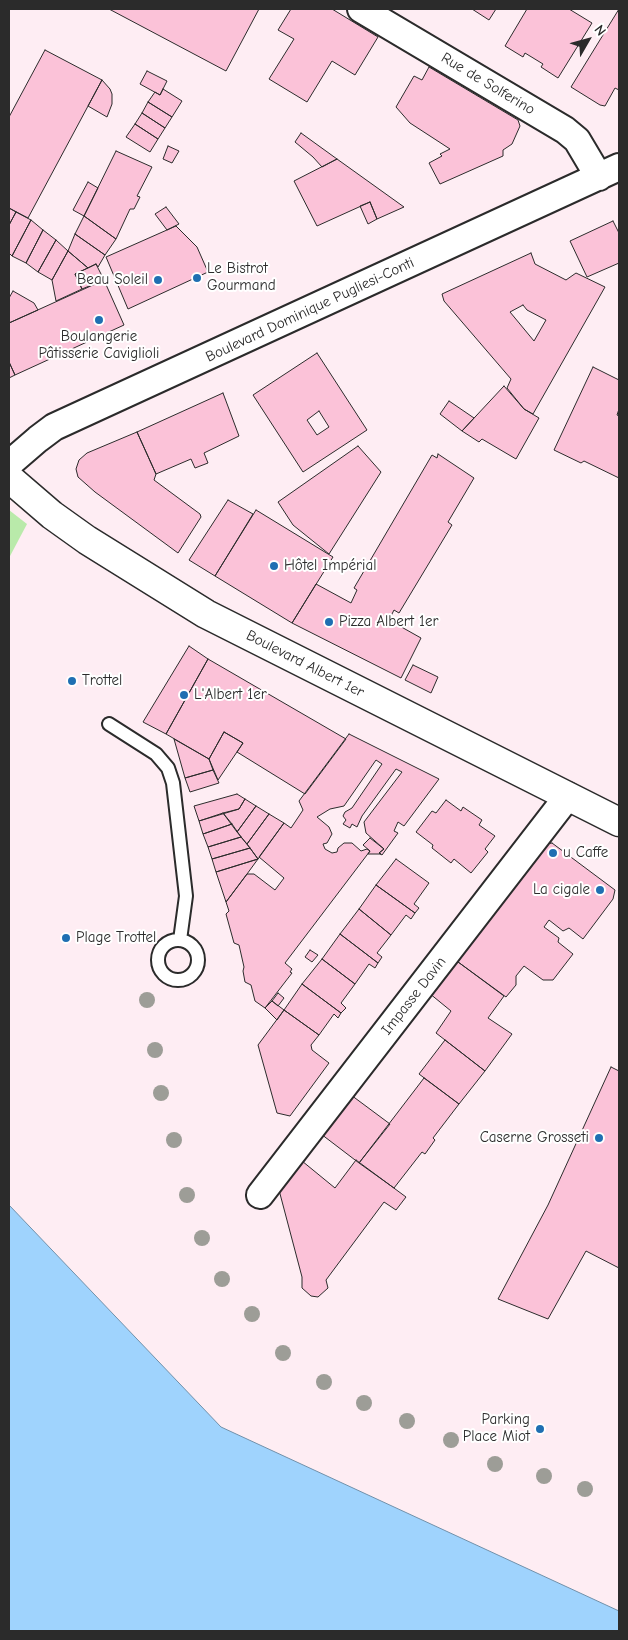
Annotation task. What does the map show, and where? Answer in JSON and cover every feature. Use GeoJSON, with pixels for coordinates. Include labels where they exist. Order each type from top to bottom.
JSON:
{"type":"FeatureCollection","features":[{"type":"Feature","properties":{"kind":"main road","name":"Boulevard Albert 1er"},"geometry":{"type":"LineString","coordinates":[[9,478],[52,515],[87,540],[206,614],[619,822]]}},
{"type":"Feature","properties":{"kind":"street","name":"Rue de Solferino"},"geometry":{"type":"LineString","coordinates":[[361,9],[565,130],[609,172]]}},
{"type":"Feature","properties":{"kind":"street","name":"Boulevard Dominique Pugliesi-Conti"},"geometry":{"type":"LineString","coordinates":[[9,464],[54,428],[609,172]]}},
{"type":"Feature","properties":{"kind":"street","name":"Impasse Davin"},"geometry":{"type":"LineString","coordinates":[[260,1195],[568,796]]}},
{"type":"Feature","properties":{"kind":"lane"},"geometry":{"type":"LineString","coordinates":[[109,724],[156,754],[168,768],[173,783],[186,896],[180,940]]}},
{"type":"Feature","properties":{"kind":"green space"},"geometry":{"type":"Polygon","coordinates":[[[9,510],[27,524],[9,558],[9,510]]]}},
{"type":"Feature","properties":{"kind":"water"},"geometry":{"type":"Polygon","coordinates":[[[9,1205],[221,1427],[619,1611],[619,1631],[9,1631],[9,1205]]]}},
{"type":"Feature","properties":{"kind":"building"},"geometry":{"type":"Polygon","coordinates":[[[109,9],[259,9],[226,71],[109,9]]]}},
{"type":"Feature","properties":{"kind":"building"},"geometry":{"type":"Polygon","coordinates":[[[291,9],[332,9],[378,37],[355,75],[332,61],[307,102],[269,79],[294,39],[278,30],[291,9]]]}},
{"type":"Feature","properties":{"kind":"building"},"geometry":{"type":"Polygon","coordinates":[[[472,9],[496,9],[489,20],[472,9]]]}},
{"type":"Feature","properties":{"kind":"building"},"geometry":{"type":"Polygon","coordinates":[[[527,9],[569,9],[592,23],[558,78],[541,67],[543,64],[525,53],[523,57],[505,46],[527,9]]]}},
{"type":"Feature","properties":{"kind":"building"},"geometry":{"type":"Polygon","coordinates":[[[619,9],[619,90],[615,88],[605,106],[600,105],[571,87],[619,9]]]}},
{"type":"Feature","properties":{"kind":"building"},"geometry":{"type":"Polygon","coordinates":[[[45,50],[102,80],[28,218],[9,208],[9,117],[45,50]]]}},
{"type":"Feature","properties":{"kind":"building"},"geometry":{"type":"Polygon","coordinates":[[[429,67],[518,120],[520,126],[512,144],[503,150],[503,156],[440,184],[429,163],[450,149],[410,123],[396,107],[414,76],[422,80],[429,67]]]}},
{"type":"Feature","properties":{"kind":"building"},"geometry":{"type":"Polygon","coordinates":[[[147,71],[167,81],[160,95],[140,84],[147,71]]]}},
{"type":"Feature","properties":{"kind":"building"},"geometry":{"type":"Polygon","coordinates":[[[102,80],[112,94],[112,104],[107,117],[88,106],[102,80]]]}},
{"type":"Feature","properties":{"kind":"building"},"geometry":{"type":"Polygon","coordinates":[[[163,89],[182,101],[172,117],[148,102],[155,92],[160,95],[163,89]]]}},
{"type":"Feature","properties":{"kind":"building"},"geometry":{"type":"Polygon","coordinates":[[[148,102],[172,117],[165,128],[142,113],[148,102]]]}},
{"type":"Feature","properties":{"kind":"building"},"geometry":{"type":"Polygon","coordinates":[[[142,113],[165,128],[158,139],[135,124],[142,113]]]}},
{"type":"Feature","properties":{"kind":"building"},"geometry":{"type":"Polygon","coordinates":[[[135,124],[158,139],[150,152],[126,137],[135,124]]]}},
{"type":"Feature","properties":{"kind":"building"},"geometry":{"type":"Polygon","coordinates":[[[301,133],[337,159],[322,167],[295,142],[301,133]]]}},
{"type":"Feature","properties":{"kind":"building"},"geometry":{"type":"Polygon","coordinates":[[[168,146],[179,151],[172,163],[163,159],[168,146]]]}},
{"type":"Feature","properties":{"kind":"building"},"geometry":{"type":"Polygon","coordinates":[[[116,151],[152,167],[137,196],[140,197],[134,209],[130,209],[116,239],[84,216],[116,151]]]}},
{"type":"Feature","properties":{"kind":"building"},"geometry":{"type":"Polygon","coordinates":[[[337,159],[404,207],[377,219],[370,202],[317,226],[294,181],[337,159]]]}},
{"type":"Feature","properties":{"kind":"building"},"geometry":{"type":"Polygon","coordinates":[[[88,182],[98,188],[84,216],[73,210],[88,182]]]}},
{"type":"Feature","properties":{"kind":"building"},"geometry":{"type":"Polygon","coordinates":[[[370,202],[377,219],[368,224],[360,206],[370,202]]]}},
{"type":"Feature","properties":{"kind":"building"},"geometry":{"type":"Polygon","coordinates":[[[166,207],[179,224],[167,230],[155,214],[166,207]]]}},
{"type":"Feature","properties":{"kind":"building"},"geometry":{"type":"Polygon","coordinates":[[[9,208],[16,212],[9,225],[9,208]]]}},
{"type":"Feature","properties":{"kind":"building"},"geometry":{"type":"Polygon","coordinates":[[[16,212],[31,220],[12,256],[9,253],[9,225],[16,212]]]}},
{"type":"Feature","properties":{"kind":"building"},"geometry":{"type":"Polygon","coordinates":[[[84,216],[116,239],[105,255],[75,234],[84,216]]]}},
{"type":"Feature","properties":{"kind":"building"},"geometry":{"type":"Polygon","coordinates":[[[31,220],[43,230],[26,263],[12,256],[31,220]]]}},
{"type":"Feature","properties":{"kind":"building"},"geometry":{"type":"Polygon","coordinates":[[[613,221],[619,233],[619,263],[587,277],[570,241],[613,221]]]}},
{"type":"Feature","properties":{"kind":"building"},"geometry":{"type":"Polygon","coordinates":[[[176,226],[197,247],[208,272],[128,309],[106,257],[176,226]]]}},
{"type":"Feature","properties":{"kind":"building"},"geometry":{"type":"Polygon","coordinates":[[[43,230],[56,240],[38,272],[26,263],[43,230]]]}},
{"type":"Feature","properties":{"kind":"building"},"geometry":{"type":"Polygon","coordinates":[[[75,234],[105,255],[98,267],[96,264],[88,268],[68,251],[75,234]]]}},
{"type":"Feature","properties":{"kind":"building"},"geometry":{"type":"Polygon","coordinates":[[[56,240],[68,251],[52,280],[38,272],[56,240]]]}},
{"type":"Feature","properties":{"kind":"building"},"geometry":{"type":"Polygon","coordinates":[[[68,251],[88,268],[75,274],[82,289],[56,301],[52,280],[68,251]]]}},
{"type":"Feature","properties":{"kind":"building"},"geometry":{"type":"Polygon","coordinates":[[[531,253],[535,264],[566,280],[576,273],[605,287],[533,414],[524,409],[507,388],[511,379],[444,301],[442,294],[531,253]],[[523,305],[510,312],[534,341],[546,320],[527,310],[523,305]]]}},
{"type":"Feature","properties":{"kind":"building"},"geometry":{"type":"Polygon","coordinates":[[[96,264],[104,280],[82,289],[75,274],[96,264]]]}},
{"type":"Feature","properties":{"kind":"building"},"geometry":{"type":"Polygon","coordinates":[[[104,280],[124,325],[15,375],[9,362],[9,323],[104,280]]]}},
{"type":"Feature","properties":{"kind":"building"},"geometry":{"type":"Polygon","coordinates":[[[13,291],[34,303],[38,310],[9,323],[9,298],[13,291]]]}},
{"type":"Feature","properties":{"kind":"building"},"geometry":{"type":"Polygon","coordinates":[[[317,353],[367,430],[303,472],[253,395],[317,353]],[[319,411],[307,420],[317,435],[329,427],[319,411]]]}},
{"type":"Feature","properties":{"kind":"building"},"geometry":{"type":"Polygon","coordinates":[[[9,362],[15,375],[9,378],[9,362]]]}},
{"type":"Feature","properties":{"kind":"building"},"geometry":{"type":"Polygon","coordinates":[[[593,367],[619,380],[619,409],[617,415],[619,416],[619,478],[584,461],[581,463],[554,450],[593,367]]]}},
{"type":"Feature","properties":{"kind":"building"},"geometry":{"type":"Polygon","coordinates":[[[504,386],[524,409],[539,418],[516,459],[482,439],[479,442],[462,431],[504,386]]]}},
{"type":"Feature","properties":{"kind":"building"},"geometry":{"type":"Polygon","coordinates":[[[223,393],[239,436],[204,453],[208,463],[195,468],[191,459],[156,474],[137,432],[223,393]]]}},
{"type":"Feature","properties":{"kind":"building"},"geometry":{"type":"Polygon","coordinates":[[[449,401],[474,418],[462,431],[440,414],[449,401]]]}},
{"type":"Feature","properties":{"kind":"building"},"geometry":{"type":"Polygon","coordinates":[[[137,432],[156,474],[154,480],[200,514],[201,517],[178,553],[95,492],[78,477],[76,469],[79,460],[87,453],[137,432]]]}},
{"type":"Feature","properties":{"kind":"building"},"geometry":{"type":"Polygon","coordinates":[[[358,446],[381,472],[329,554],[293,525],[278,502],[358,446]]]}},
{"type":"Feature","properties":{"kind":"building"},"geometry":{"type":"Polygon","coordinates":[[[438,454],[474,478],[448,522],[452,525],[399,613],[394,610],[389,620],[421,638],[401,678],[292,623],[316,584],[351,603],[357,590],[354,588],[432,455],[437,458],[438,454]]]}},
{"type":"Feature","properties":{"kind":"building"},"geometry":{"type":"Polygon","coordinates":[[[228,500],[253,514],[215,576],[189,560],[228,500]]]}},
{"type":"Feature","properties":{"kind":"building","name":"Hôtel Impérial"},"geometry":{"type":"Polygon","coordinates":[[[256,510],[333,557],[292,623],[215,576],[256,510]]]}},
{"type":"Feature","properties":{"kind":"building"},"geometry":{"type":"Polygon","coordinates":[[[189,646],[208,659],[166,734],[143,722],[189,646]]]}},
{"type":"Feature","properties":{"kind":"building"},"geometry":{"type":"Polygon","coordinates":[[[208,659],[346,739],[305,794],[237,752],[243,743],[224,732],[209,759],[166,734],[208,659]]]}},
{"type":"Feature","properties":{"kind":"building"},"geometry":{"type":"Polygon","coordinates":[[[413,665],[438,677],[431,693],[405,680],[413,665]]]}},
{"type":"Feature","properties":{"kind":"building"},"geometry":{"type":"Polygon","coordinates":[[[224,732],[243,743],[218,780],[209,759],[224,732]]]}},
{"type":"Feature","properties":{"kind":"building"},"geometry":{"type":"Polygon","coordinates":[[[349,734],[439,779],[404,826],[398,822],[394,831],[398,833],[382,855],[379,853],[384,849],[366,833],[364,822],[402,772],[396,769],[362,816],[357,827],[352,824],[350,828],[343,824],[346,820],[343,816],[345,812],[352,808],[382,764],[376,760],[344,806],[330,809],[317,817],[329,827],[332,834],[327,843],[323,844],[325,849],[332,853],[337,852],[338,848],[344,843],[352,843],[361,851],[367,849],[370,851],[285,963],[292,969],[290,972],[292,973],[265,1008],[255,1001],[251,985],[245,982],[239,945],[234,943],[226,914],[229,911],[226,902],[247,874],[254,874],[275,890],[284,878],[259,857],[284,823],[291,828],[303,810],[299,801],[349,734]]]}},
{"type":"Feature","properties":{"kind":"building"},"geometry":{"type":"Polygon","coordinates":[[[174,739],[209,759],[213,770],[185,778],[174,739]]]}},
{"type":"Feature","properties":{"kind":"building"},"geometry":{"type":"Polygon","coordinates":[[[213,770],[219,783],[190,792],[185,778],[213,770]]]}},
{"type":"Feature","properties":{"kind":"building"},"geometry":{"type":"Polygon","coordinates":[[[237,794],[245,799],[239,809],[199,821],[194,806],[237,794]]]}},
{"type":"Feature","properties":{"kind":"building"},"geometry":{"type":"Polygon","coordinates":[[[245,799],[256,806],[237,832],[223,813],[239,809],[245,799]]]}},
{"type":"Feature","properties":{"kind":"building"},"geometry":{"type":"Polygon","coordinates":[[[446,800],[461,811],[463,807],[482,820],[479,825],[495,836],[485,849],[488,852],[471,873],[454,859],[451,863],[432,848],[433,845],[416,832],[432,811],[436,813],[446,800]]]}},
{"type":"Feature","properties":{"kind":"building"},"geometry":{"type":"Polygon","coordinates":[[[256,806],[269,814],[247,844],[237,832],[256,806]]]}},
{"type":"Feature","properties":{"kind":"building"},"geometry":{"type":"Polygon","coordinates":[[[223,813],[232,824],[203,834],[199,821],[223,813]]]}},
{"type":"Feature","properties":{"kind":"building"},"geometry":{"type":"Polygon","coordinates":[[[269,814],[284,823],[258,859],[247,844],[269,814]]]}},
{"type":"Feature","properties":{"kind":"building"},"geometry":{"type":"Polygon","coordinates":[[[232,824],[241,837],[208,847],[203,834],[232,824]]]}},
{"type":"Feature","properties":{"kind":"building"},"geometry":{"type":"Polygon","coordinates":[[[241,837],[250,848],[212,859],[208,847],[241,837]]]}},
{"type":"Feature","properties":{"kind":"building"},"geometry":{"type":"Polygon","coordinates":[[[370,838],[384,849],[379,853],[381,854],[368,854],[370,851],[363,845],[370,838]]]}},
{"type":"Feature","properties":{"kind":"building"},"geometry":{"type":"Polygon","coordinates":[[[552,843],[615,890],[613,899],[583,939],[569,928],[563,931],[549,920],[544,927],[559,938],[558,942],[573,954],[553,980],[543,980],[524,966],[516,976],[516,985],[506,997],[454,959],[542,845],[552,843]]]}},
{"type":"Feature","properties":{"kind":"building"},"geometry":{"type":"Polygon","coordinates":[[[250,848],[258,859],[216,872],[212,859],[250,848]]]}},
{"type":"Feature","properties":{"kind":"building"},"geometry":{"type":"Polygon","coordinates":[[[258,859],[247,874],[226,902],[216,872],[258,859]]]}},
{"type":"Feature","properties":{"kind":"building"},"geometry":{"type":"Polygon","coordinates":[[[396,859],[429,883],[414,904],[419,908],[415,913],[376,885],[396,859]]]}},
{"type":"Feature","properties":{"kind":"building"},"geometry":{"type":"Polygon","coordinates":[[[376,885],[415,913],[411,919],[406,915],[391,935],[359,909],[376,885]]]}},
{"type":"Feature","properties":{"kind":"building"},"geometry":{"type":"Polygon","coordinates":[[[359,909],[391,935],[377,953],[382,957],[378,963],[340,934],[359,909]]]}},
{"type":"Feature","properties":{"kind":"building"},"geometry":{"type":"Polygon","coordinates":[[[340,934],[378,963],[375,968],[369,964],[355,984],[322,959],[340,934]]]}},
{"type":"Feature","properties":{"kind":"building"},"geometry":{"type":"Polygon","coordinates":[[[310,950],[318,955],[312,962],[305,957],[310,950]]]}},
{"type":"Feature","properties":{"kind":"building"},"geometry":{"type":"Polygon","coordinates":[[[322,959],[355,984],[341,1003],[346,1008],[341,1013],[302,984],[322,959]]]}},
{"type":"Feature","properties":{"kind":"building"},"geometry":{"type":"Polygon","coordinates":[[[454,959],[504,996],[488,1018],[512,1034],[485,1071],[436,1033],[451,1011],[429,993],[454,959]]]}},
{"type":"Feature","properties":{"kind":"building"},"geometry":{"type":"Polygon","coordinates":[[[302,984],[341,1013],[338,1018],[334,1014],[319,1035],[284,1010],[302,984]]]}},
{"type":"Feature","properties":{"kind":"building"},"geometry":{"type":"Polygon","coordinates":[[[278,993],[284,998],[278,1006],[272,1001],[278,993]]]}},
{"type":"Feature","properties":{"kind":"building"},"geometry":{"type":"Polygon","coordinates":[[[272,1001],[284,1010],[277,1020],[265,1008],[272,1001]]]}},
{"type":"Feature","properties":{"kind":"building"},"geometry":{"type":"Polygon","coordinates":[[[284,1010],[319,1035],[311,1045],[312,1050],[329,1063],[290,1116],[277,1113],[258,1045],[284,1010]]]}},
{"type":"Feature","properties":{"kind":"building"},"geometry":{"type":"Polygon","coordinates":[[[445,1040],[485,1071],[459,1104],[419,1074],[445,1040]]]}},
{"type":"Feature","properties":{"kind":"building","name":"Caserne Grosseti"},"geometry":{"type":"Polygon","coordinates":[[[611,1067],[619,1071],[619,1268],[586,1251],[548,1319],[498,1299],[548,1205],[611,1067]]]}},
{"type":"Feature","properties":{"kind":"building"},"geometry":{"type":"Polygon","coordinates":[[[424,1078],[459,1104],[433,1138],[435,1140],[425,1154],[422,1152],[394,1188],[359,1163],[424,1078]]]}},
{"type":"Feature","properties":{"kind":"building"},"geometry":{"type":"Polygon","coordinates":[[[351,1095],[390,1124],[359,1163],[321,1134],[351,1095]]]}},
{"type":"Feature","properties":{"kind":"building"},"geometry":{"type":"Polygon","coordinates":[[[356,1160],[406,1197],[396,1210],[384,1202],[326,1280],[328,1288],[318,1297],[311,1296],[302,1288],[302,1277],[279,1190],[302,1161],[335,1188],[356,1160]]]}},
{"type":"Feature","properties":{"kind":"place","name":"Le Bistrot Gourmand"},"geometry":{"type":"Point","coordinates":[197,278]}},
{"type":"Feature","properties":{"kind":"place","name":"Beau Soleil"},"geometry":{"type":"Point","coordinates":[158,280]}},
{"type":"Feature","properties":{"kind":"place","name":"Boulangerie Pâtisserie Caviglioli"},"geometry":{"type":"Point","coordinates":[99,320]}},
{"type":"Feature","properties":{"kind":"place","name":"Hôtel Impérial"},"geometry":{"type":"Point","coordinates":[274,566]}},
{"type":"Feature","properties":{"kind":"place","name":"Pizza Albert 1er"},"geometry":{"type":"Point","coordinates":[329,622]}},
{"type":"Feature","properties":{"kind":"place","name":"Trottel"},"geometry":{"type":"Point","coordinates":[72,681]}},
{"type":"Feature","properties":{"kind":"place","name":"L'Albert 1er"},"geometry":{"type":"Point","coordinates":[184,695]}},
{"type":"Feature","properties":{"kind":"place","name":"u Caffe"},"geometry":{"type":"Point","coordinates":[553,853]}},
{"type":"Feature","properties":{"kind":"place","name":"La cigale"},"geometry":{"type":"Point","coordinates":[600,890]}},
{"type":"Feature","properties":{"kind":"place","name":"Plage Trottel"},"geometry":{"type":"Point","coordinates":[66,938]}},
{"type":"Feature","properties":{"kind":"place","name":"Caserne Grosseti"},"geometry":{"type":"Point","coordinates":[599,1138]}},
{"type":"Feature","properties":{"kind":"place","name":"Parking Place Miot"},"geometry":{"type":"Point","coordinates":[540,1429]}}]}
